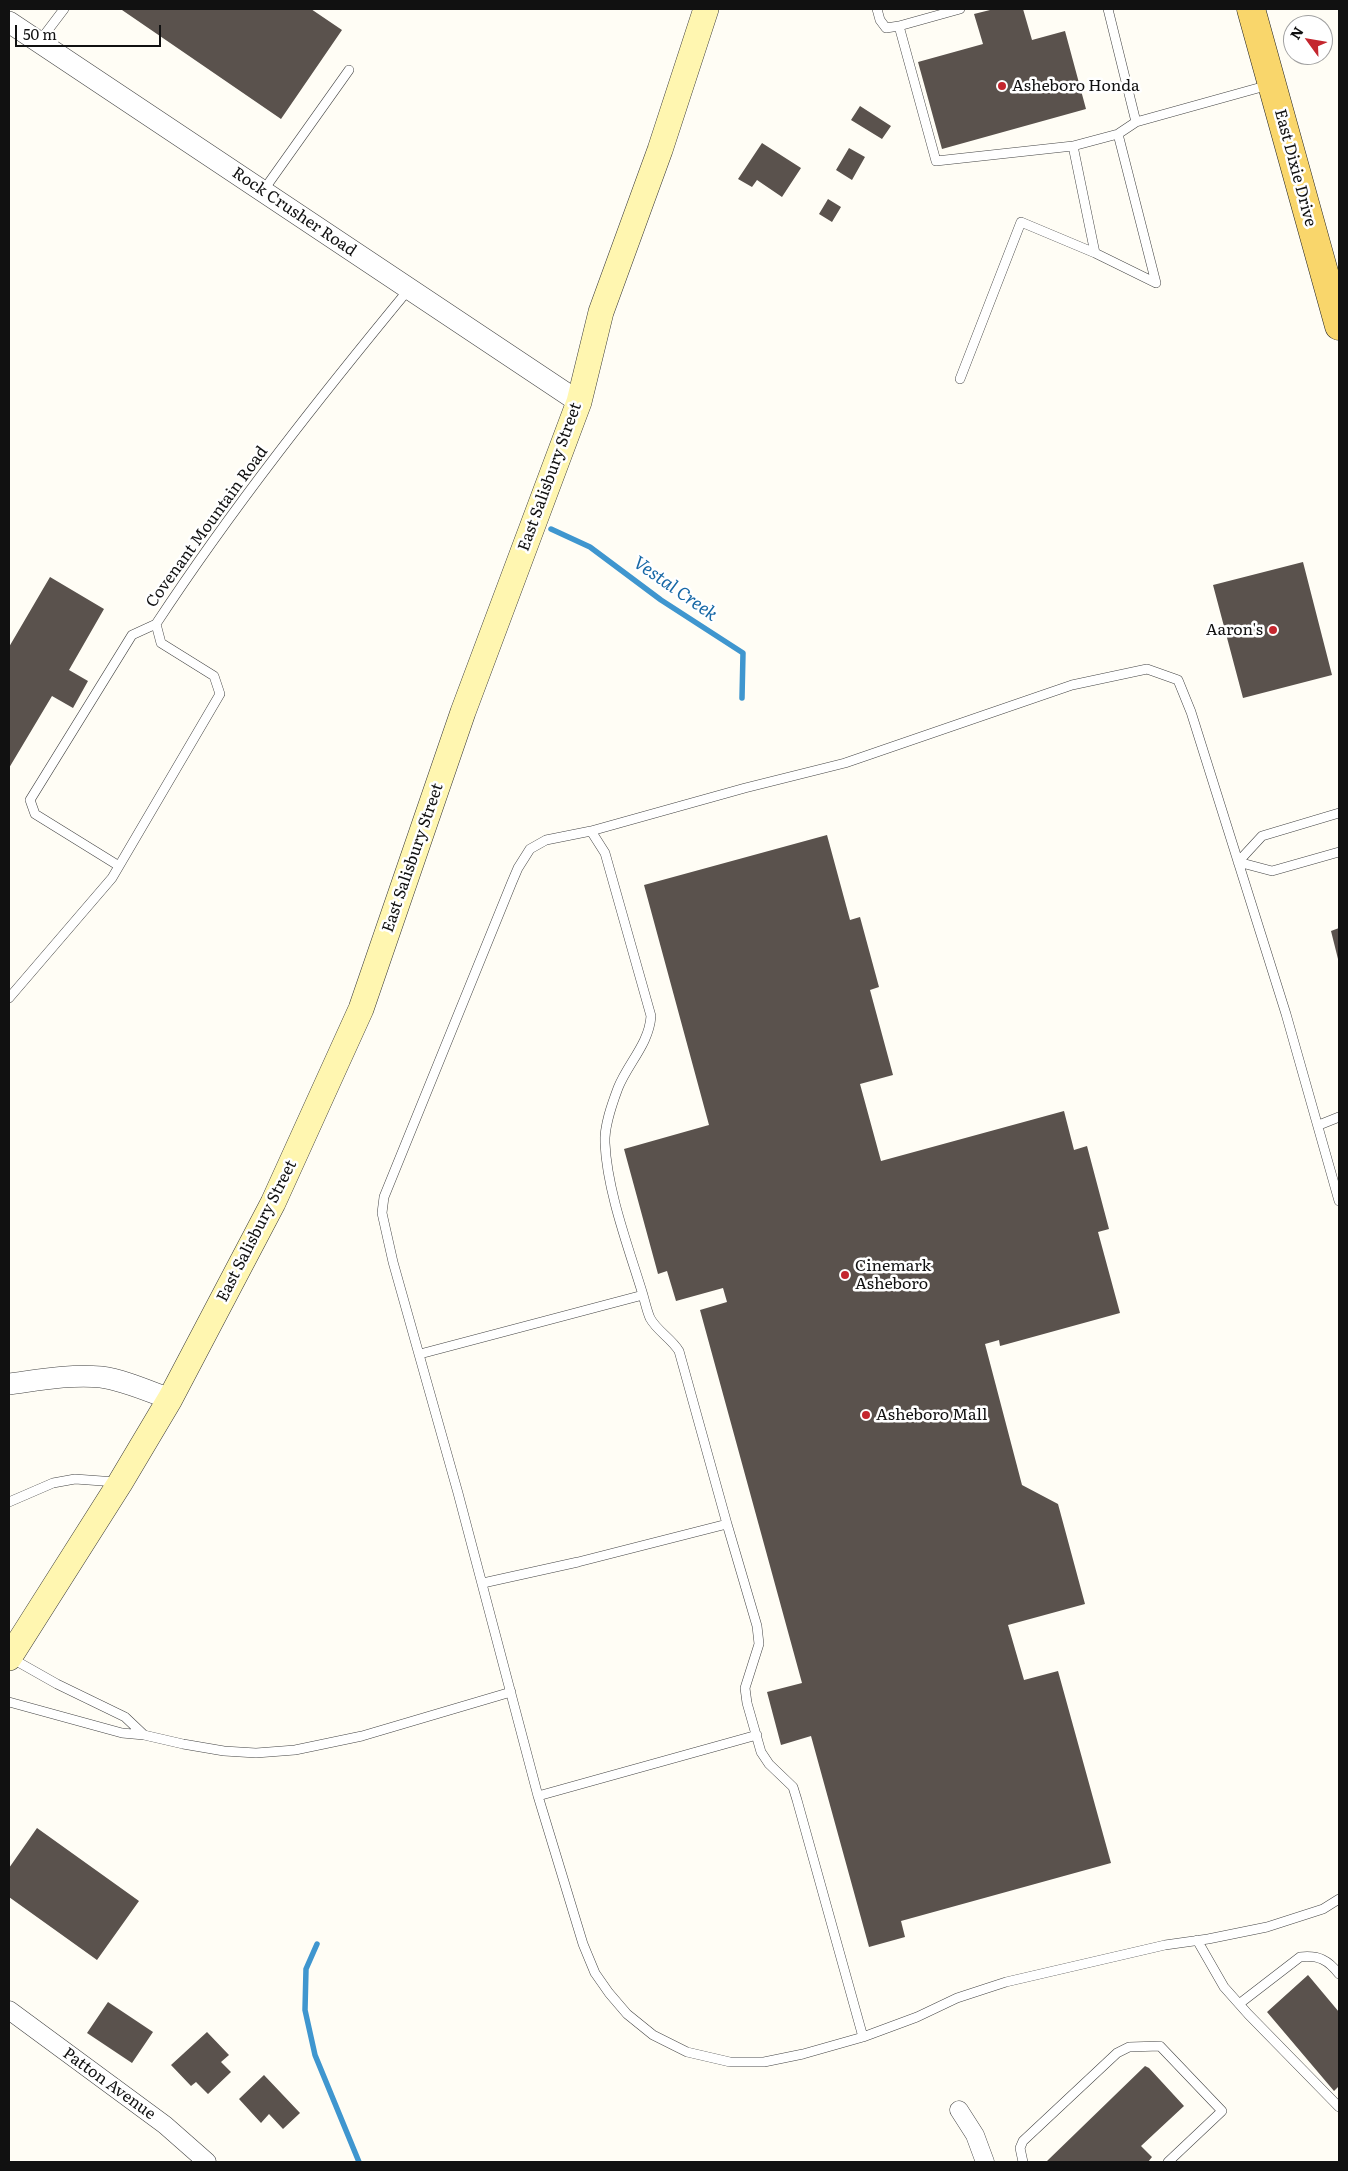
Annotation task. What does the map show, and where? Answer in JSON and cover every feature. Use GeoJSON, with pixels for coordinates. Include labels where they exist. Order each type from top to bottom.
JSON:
{"type":"FeatureCollection","features":[{"type":"Feature","properties":{"kind":"main road","name":"East Salisbury Street"},"geometry":{"type":"LineString","coordinates":[[9,1657],[120,1483],[170,1398],[273,1203],[361,1009],[463,712],[579,402],[601,312],[660,150],[706,9]]}},
{"type":"Feature","properties":{"kind":"main road","name":"East Dixie Drive"},"geometry":{"type":"LineString","coordinates":[[1251,9],[1339,326]]}},
{"type":"Feature","properties":{"kind":"street","name":"Rock Crusher Road"},"geometry":{"type":"LineString","coordinates":[[10,25],[579,402]]}},
{"type":"Feature","properties":{"kind":"street"},"geometry":{"type":"LineString","coordinates":[[9,1384],[45,1379],[101,1377],[137,1386],[170,1398]]}},
{"type":"Feature","properties":{"kind":"street","name":"Patton Avenue"},"geometry":{"type":"LineString","coordinates":[[9,2010],[165,2125],[207,2162]]}},
{"type":"Feature","properties":{"kind":"street"},"geometry":{"type":"LineString","coordinates":[[959,2110],[975,2136],[985,2162]]}},
{"type":"Feature","properties":{"kind":"lane"},"geometry":{"type":"LineString","coordinates":[[38,42],[64,9]]}},
{"type":"Feature","properties":{"kind":"lane"},"geometry":{"type":"LineString","coordinates":[[877,9],[880,20],[886,28],[960,9]]}},
{"type":"Feature","properties":{"kind":"lane"},"geometry":{"type":"LineString","coordinates":[[1108,9],[1136,122]]}},
{"type":"Feature","properties":{"kind":"lane"},"geometry":{"type":"LineString","coordinates":[[898,26],[936,161],[1073,146],[1118,134],[1136,122],[1272,84]]}},
{"type":"Feature","properties":{"kind":"lane"},"geometry":{"type":"LineString","coordinates":[[263,191],[349,70]]}},
{"type":"Feature","properties":{"kind":"lane"},"geometry":{"type":"LineString","coordinates":[[960,379],[1021,222],[1095,253],[1156,283],[1118,134]]}},
{"type":"Feature","properties":{"kind":"lane"},"geometry":{"type":"LineString","coordinates":[[1073,146],[1095,253]]}},
{"type":"Feature","properties":{"kind":"lane","name":"Covenant Mountain Road"},"geometry":{"type":"LineString","coordinates":[[9,998],[112,878],[220,694],[214,676],[161,643],[156,624],[203,554],[308,416],[409,289]]}},
{"type":"Feature","properties":{"kind":"lane"},"geometry":{"type":"LineString","coordinates":[[119,866],[35,814],[30,800],[132,635],[156,624]]}},
{"type":"Feature","properties":{"kind":"lane"},"geometry":{"type":"LineString","coordinates":[[1338,1901],[1323,1909],[1267,1927],[1165,1945],[1006,1982],[957,1998],[917,2017],[863,2037],[803,2054],[764,2062],[738,2062],[687,2052],[653,2035],[627,2014],[595,1973],[583,1944],[538,1796],[483,1583],[382,1213],[384,1197],[518,868],[530,850],[546,840],[590,831],[845,763],[1072,685],[1147,669],[1178,680],[1191,712],[1270,961],[1339,1201]]}},
{"type":"Feature","properties":{"kind":"lane"},"geometry":{"type":"LineString","coordinates":[[1238,862],[1262,836],[1339,813]]}},
{"type":"Feature","properties":{"kind":"lane"},"geometry":{"type":"LineString","coordinates":[[590,831],[605,852],[651,1016],[646,1037],[619,1086],[610,1114],[605,1142],[614,1194],[650,1317],[656,1326],[672,1340],[679,1351],[757,1626],[759,1644],[746,1688],[761,1752],[769,1764],[792,1787],[797,1800],[863,2037]]}},
{"type":"Feature","properties":{"kind":"lane"},"geometry":{"type":"LineString","coordinates":[[1238,862],[1272,871],[1339,852]]}},
{"type":"Feature","properties":{"kind":"lane"},"geometry":{"type":"LineString","coordinates":[[1318,1125],[1339,1117]]}},
{"type":"Feature","properties":{"kind":"lane"},"geometry":{"type":"LineString","coordinates":[[420,1354],[643,1295]]}},
{"type":"Feature","properties":{"kind":"lane"},"geometry":{"type":"LineString","coordinates":[[9,1502],[20,1496],[75,1479],[120,1483]]}},
{"type":"Feature","properties":{"kind":"lane"},"geometry":{"type":"LineString","coordinates":[[483,1583],[578,1562],[727,1524]]}},
{"type":"Feature","properties":{"kind":"lane"},"geometry":{"type":"LineString","coordinates":[[9,1657],[49,1680],[125,1716],[144,1735]]}},
{"type":"Feature","properties":{"kind":"lane"},"geometry":{"type":"LineString","coordinates":[[9,1702],[122,1733],[144,1735],[224,1751],[256,1753],[295,1750],[362,1736],[511,1692]]}},
{"type":"Feature","properties":{"kind":"lane"},"geometry":{"type":"LineString","coordinates":[[538,1796],[757,1734]]}},
{"type":"Feature","properties":{"kind":"lane"},"geometry":{"type":"LineString","coordinates":[[1197,1940],[1224,1987],[1339,2107]]}},
{"type":"Feature","properties":{"kind":"lane"},"geometry":{"type":"LineString","coordinates":[[1239,2004],[1300,1957],[1322,1958],[1331,1963],[1339,1974]]}},
{"type":"Feature","properties":{"kind":"lane"},"geometry":{"type":"LineString","coordinates":[[1023,2162],[1020,2148],[1024,2141],[1117,2053],[1130,2047],[1160,2046],[1222,2111],[1168,2162]]}},
{"type":"Feature","properties":{"kind":"building"},"geometry":{"type":"Polygon","coordinates":[[[123,9],[311,9],[342,30],[281,119],[123,9]]]}},
{"type":"Feature","properties":{"kind":"building","name":"Asheboro Honda"},"geometry":{"type":"Polygon","coordinates":[[[994,9],[1023,9],[1032,40],[1065,31],[1086,109],[942,149],[918,62],[983,44],[974,14],[994,9]]]}},
{"type":"Feature","properties":{"kind":"building"},"geometry":{"type":"Polygon","coordinates":[[[860,106],[891,126],[882,139],[851,120],[860,106]]]}},
{"type":"Feature","properties":{"kind":"building"},"geometry":{"type":"Polygon","coordinates":[[[762,143],[801,168],[782,197],[757,180],[752,187],[738,179],[762,143]]]}},
{"type":"Feature","properties":{"kind":"building"},"geometry":{"type":"Polygon","coordinates":[[[849,148],[865,157],[852,180],[836,170],[849,148]]]}},
{"type":"Feature","properties":{"kind":"building"},"geometry":{"type":"Polygon","coordinates":[[[828,199],[841,207],[832,222],[819,214],[828,199]]]}},
{"type":"Feature","properties":{"kind":"building","name":"Aaron's"},"geometry":{"type":"Polygon","coordinates":[[[1303,562],[1332,675],[1243,698],[1213,585],[1303,562]]]}},
{"type":"Feature","properties":{"kind":"building"},"geometry":{"type":"Polygon","coordinates":[[[50,577],[104,609],[69,670],[88,681],[73,708],[52,696],[9,768],[9,647],[50,577]]]}},
{"type":"Feature","properties":{"kind":"building","name":"Asheboro Mall"},"geometry":{"type":"Polygon","coordinates":[[[827,835],[850,920],[860,917],[879,987],[870,990],[893,1075],[860,1084],[881,1161],[1064,1111],[1074,1150],[1087,1146],[1109,1229],[1098,1232],[1120,1313],[1000,1346],[999,1340],[985,1344],[1022,1485],[1058,1504],[1085,1604],[1008,1625],[1024,1680],[1058,1671],[1111,1863],[901,1921],[905,1937],[869,1947],[811,1736],[781,1745],[767,1692],[802,1683],[700,1310],[727,1302],[723,1288],[676,1301],[667,1271],[658,1274],[624,1149],[709,1125],[644,885],[827,835]]]}},
{"type":"Feature","properties":{"kind":"building"},"geometry":{"type":"Polygon","coordinates":[[[1339,928],[1339,963],[1331,931],[1339,928]]]}},
{"type":"Feature","properties":{"kind":"building"},"geometry":{"type":"Polygon","coordinates":[[[37,1828],[139,1901],[97,1960],[9,1897],[9,1868],[37,1828]]]}},
{"type":"Feature","properties":{"kind":"building"},"geometry":{"type":"Polygon","coordinates":[[[1308,1975],[1339,2012],[1339,2086],[1334,2091],[1267,2012],[1308,1975]]]}},
{"type":"Feature","properties":{"kind":"building"},"geometry":{"type":"Polygon","coordinates":[[[108,2002],[153,2032],[132,2063],[87,2033],[108,2002]]]}},
{"type":"Feature","properties":{"kind":"building"},"geometry":{"type":"Polygon","coordinates":[[[207,2032],[229,2055],[221,2062],[231,2072],[208,2094],[196,2082],[191,2086],[171,2065],[207,2032]]]}},
{"type":"Feature","properties":{"kind":"building"},"geometry":{"type":"Polygon","coordinates":[[[1145,2066],[1184,2106],[1141,2146],[1152,2157],[1148,2162],[1046,2162],[1145,2066]]]}},
{"type":"Feature","properties":{"kind":"building"},"geometry":{"type":"Polygon","coordinates":[[[264,2075],[300,2113],[283,2129],[269,2114],[261,2123],[239,2099],[264,2075]]]}},
{"type":"Feature","properties":{"kind":"waterway","name":"Vestal Creek"},"geometry":{"type":"LineString","coordinates":[[551,529],[590,547],[661,600],[743,653],[742,698]]}},
{"type":"Feature","properties":{"kind":"waterway"},"geometry":{"type":"LineString","coordinates":[[317,1944],[306,1969],[305,2010],[315,2055],[359,2162]]}},
{"type":"Feature","properties":{"kind":"place","name":"Asheboro Honda"},"geometry":{"type":"Point","coordinates":[1002,86]}},
{"type":"Feature","properties":{"kind":"place","name":"Aaron's"},"geometry":{"type":"Point","coordinates":[1273,630]}},
{"type":"Feature","properties":{"kind":"place","name":"Cinemark Asheboro"},"geometry":{"type":"Point","coordinates":[845,1275]}},
{"type":"Feature","properties":{"kind":"place","name":"Asheboro Mall"},"geometry":{"type":"Point","coordinates":[866,1415]}}]}
